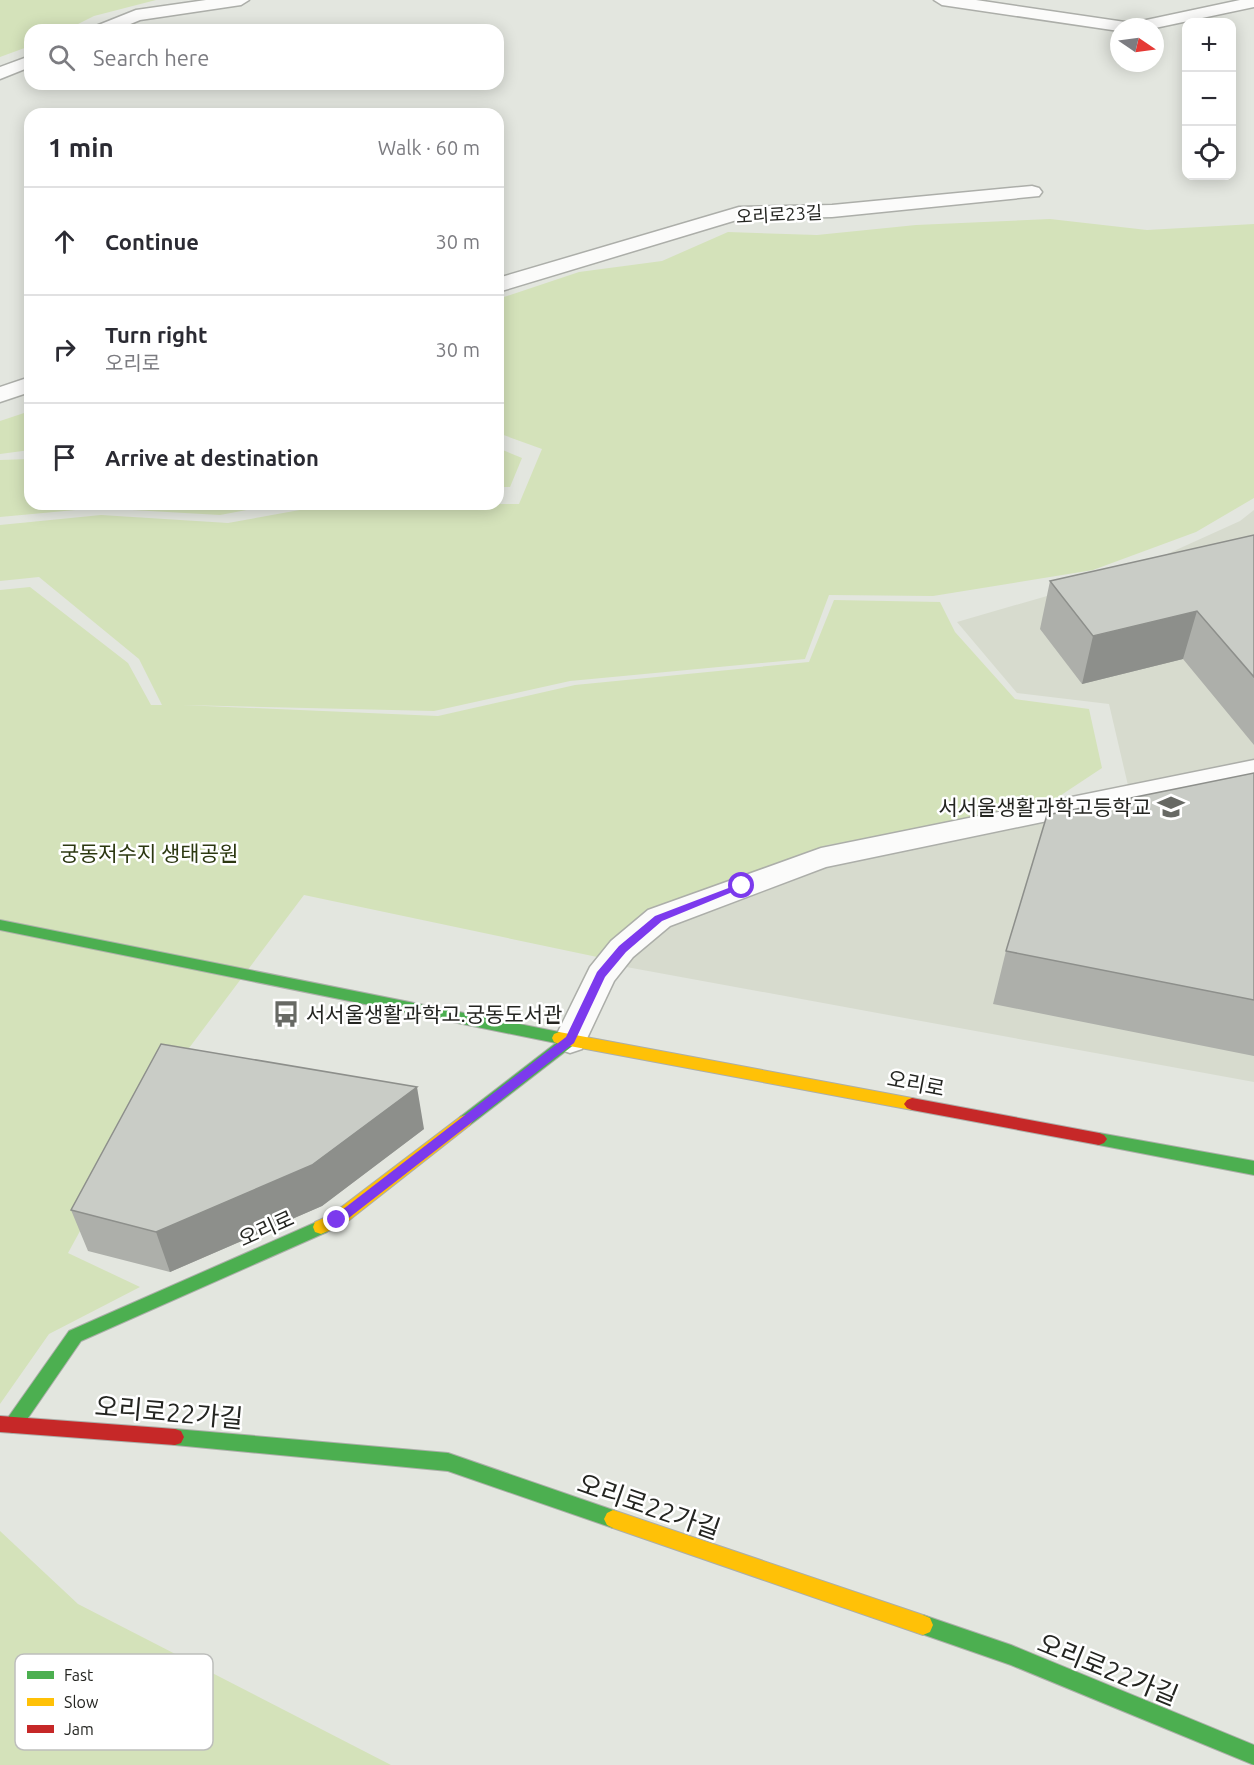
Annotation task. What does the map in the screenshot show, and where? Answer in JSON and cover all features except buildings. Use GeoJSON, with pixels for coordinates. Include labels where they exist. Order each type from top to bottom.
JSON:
{"type":"FeatureCollection","features":[{"type":"Feature","properties":{"kind":"street"},"geometry":{"type":"LineString","coordinates":[[116,24],[136,15],[241,0]]}},
{"type":"Feature","properties":{"kind":"street"},"geometry":{"type":"LineString","coordinates":[[942,0],[1110,25]]}},
{"type":"Feature","properties":{"kind":"street"},"geometry":{"type":"LineString","coordinates":[[1164,21],[1254,2]]}},
{"type":"Feature","properties":{"kind":"street"},"geometry":{"type":"LineString","coordinates":[[0,74],[24,64]]}},
{"type":"Feature","properties":{"kind":"street","name":"오리로23길"},"geometry":{"type":"LineString","coordinates":[[504,283],[739,213],[832,211],[1032,192]]}},
{"type":"Feature","properties":{"kind":"street"},"geometry":{"type":"LineString","coordinates":[[0,395],[24,386]]}},
{"type":"Feature","properties":{"kind":"street","name":"오리로"},"geometry":{"type":"LineString","coordinates":[[0,925],[570,1040],[1254,1168]]}},
{"type":"Feature","properties":{"kind":"street","name":"오리로"},"geometry":{"type":"LineString","coordinates":[[6,1424],[75,1336],[337,1220],[570,1040]]}},
{"type":"Feature","properties":{"kind":"street","name":"오리로22가길"},"geometry":{"type":"LineString","coordinates":[[6,1424],[114,1431],[448,1462],[1011,1655],[1254,1755]]}},
{"type":"Feature","properties":{"kind":"lane"},"geometry":{"type":"LineString","coordinates":[[570,1040],[601,975],[622,949],[659,918],[821,858],[1254,769]]}},
{"type":"Feature","properties":{"kind":"shaded area","name":"서서울생활과학고등학교"},"geometry":{"type":"Polygon","coordinates":[[[1254,510],[1254,1082],[610,964],[657,920],[825,856],[1130,794],[1109,704],[1017,693],[957,622],[1123,574],[1240,521],[1254,510]]]}},
{"type":"Feature","properties":{"kind":"green space"},"geometry":{"type":"Polygon","coordinates":[[[0,0],[156,0],[94,16],[78,24],[24,24],[24,48],[0,57],[0,0]]]}},
{"type":"Feature","properties":{"kind":"green space","name":"궁동저수지 생태공원"},"geometry":{"type":"Polygon","coordinates":[[[1050,219],[1147,230],[1254,224],[1254,498],[1196,532],[1093,570],[933,596],[829,595],[805,659],[570,681],[434,711],[182,705],[438,716],[575,685],[809,662],[834,600],[940,602],[955,632],[1015,699],[1089,709],[1102,768],[1034,813],[828,845],[653,909],[602,958],[304,895],[156,1092],[68,1253],[140,1287],[49,1334],[0,1404],[0,590],[30,587],[128,663],[151,705],[162,705],[139,659],[39,577],[0,581],[0,525],[101,515],[228,523],[300,510],[504,510],[504,504],[519,504],[542,449],[504,435],[504,297],[579,272],[662,261],[728,232],[817,235],[916,225],[1050,219]]]}},
{"type":"Feature","properties":{"kind":"green space"},"geometry":{"type":"Polygon","coordinates":[[[24,413],[24,451],[0,454],[0,421],[24,413]]]}},
{"type":"Feature","properties":{"kind":"green space"},"geometry":{"type":"Polygon","coordinates":[[[504,450],[522,458],[510,487],[504,487],[504,450]]]}},
{"type":"Feature","properties":{"kind":"green space"},"geometry":{"type":"Polygon","coordinates":[[[24,459],[24,510],[75,510],[0,517],[0,460],[24,459]]]}},
{"type":"Feature","properties":{"kind":"green space"},"geometry":{"type":"Polygon","coordinates":[[[132,510],[246,510],[220,515],[132,510]]]}},
{"type":"Feature","properties":{"kind":"green space"},"geometry":{"type":"Polygon","coordinates":[[[0,1531],[78,1604],[175,1654],[15,1654],[15,1750],[213,1750],[213,1673],[391,1765],[0,1765],[0,1531]]]}},
{"type":"Feature","properties":{"kind":"traffic: fast"},"geometry":{"type":"LineString","coordinates":[[0,925],[559,1038]]}},
{"type":"Feature","properties":{"kind":"traffic: fast"},"geometry":{"type":"LineString","coordinates":[[465,1121],[570,1040]]}},
{"type":"Feature","properties":{"kind":"traffic: fast"},"geometry":{"type":"LineString","coordinates":[[1099,1139],[1254,1168]]}},
{"type":"Feature","properties":{"kind":"traffic: fast"},"geometry":{"type":"LineString","coordinates":[[13,1425],[75,1336],[321,1227]]}},
{"type":"Feature","properties":{"kind":"traffic: fast"},"geometry":{"type":"LineString","coordinates":[[175,1437],[448,1462],[613,1519]]}},
{"type":"Feature","properties":{"kind":"traffic: fast"},"geometry":{"type":"LineString","coordinates":[[923,1625],[1011,1655],[1254,1755]]}},
{"type":"Feature","properties":{"kind":"traffic: slow"},"geometry":{"type":"LineString","coordinates":[[559,1038],[912,1104]]}},
{"type":"Feature","properties":{"kind":"traffic: slow"},"geometry":{"type":"LineString","coordinates":[[321,1227],[337,1220],[465,1121]]}},
{"type":"Feature","properties":{"kind":"traffic: slow"},"geometry":{"type":"LineString","coordinates":[[613,1519],[923,1625]]}},
{"type":"Feature","properties":{"kind":"traffic: jam"},"geometry":{"type":"LineString","coordinates":[[912,1104],[1099,1139]]}},
{"type":"Feature","properties":{"kind":"traffic: jam"},"geometry":{"type":"LineString","coordinates":[[0,1424],[175,1437]]}},
{"type":"Feature","properties":{"kind":"place","name":"서서울생활과학고등학교"},"geometry":{"type":"Point","coordinates":[1171,807]}},
{"type":"Feature","properties":{"kind":"place","name":"서서울생활과학고.궁동도서관"},"geometry":{"type":"Point","coordinates":[286,1014]}},
{"type":"Feature","properties":{"kind":"route"},"geometry":{"type":"LineString","coordinates":[[337,1220],[570,1040],[601,975],[622,949],[659,918],[742,886]]}}]}
